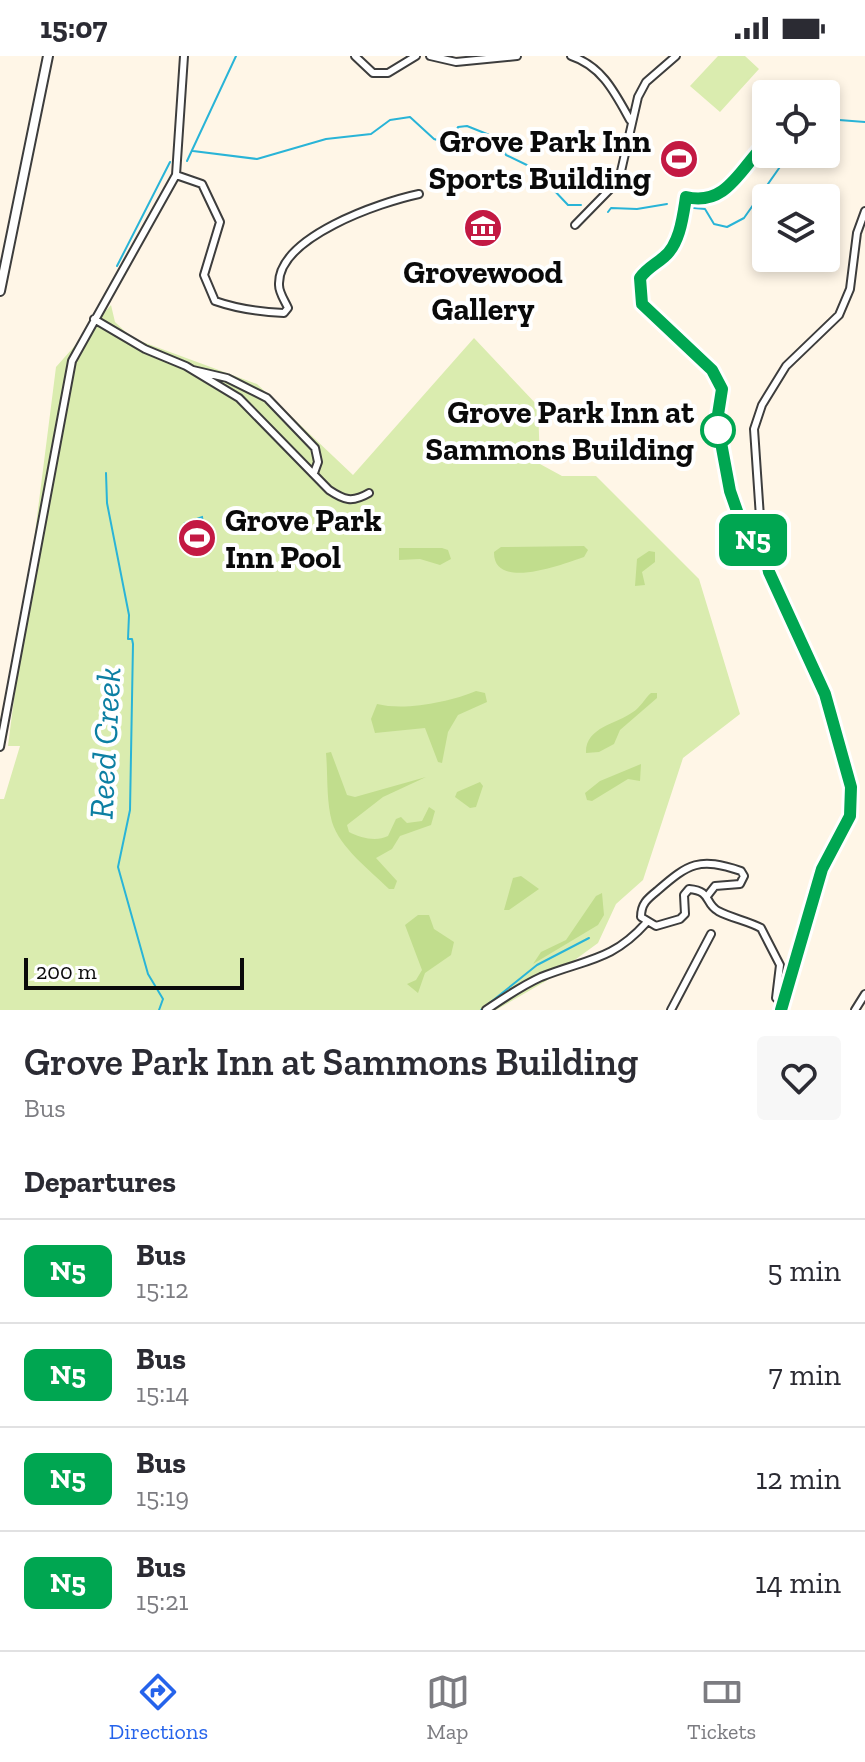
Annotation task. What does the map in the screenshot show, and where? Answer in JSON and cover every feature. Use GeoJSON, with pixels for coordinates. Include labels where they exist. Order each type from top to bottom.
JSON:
{"type":"FeatureCollection","features":[{"type":"Feature","properties":{"kind":"street"},"geometry":{"type":"LineString","coordinates":[[0,291],[48,56]]}},
{"type":"Feature","properties":{"kind":"street"},"geometry":{"type":"LineString","coordinates":[[0,747],[72,361],[176,175],[184,56]]}},
{"type":"Feature","properties":{"kind":"street"},"geometry":{"type":"LineString","coordinates":[[355,56],[373,73],[388,73],[416,56]]}},
{"type":"Feature","properties":{"kind":"street"},"geometry":{"type":"LineString","coordinates":[[430,56],[456,62],[517,56]]}},
{"type":"Feature","properties":{"kind":"street"},"geometry":{"type":"LineString","coordinates":[[571,56],[590,64],[608,82],[630,120]]}},
{"type":"Feature","properties":{"kind":"street"},"geometry":{"type":"LineString","coordinates":[[575,225],[619,180],[630,120],[646,82],[676,56]]}},
{"type":"Feature","properties":{"kind":"street"},"geometry":{"type":"LineString","coordinates":[[176,175],[202,184],[220,222],[204,275],[215,301],[236,308],[284,313],[288,308],[278,287],[280,275],[306,240],[363,212],[419,194]]}},
{"type":"Feature","properties":{"kind":"street"},"geometry":{"type":"LineString","coordinates":[[782,1006],[822,869],[850,816],[851,787],[825,694],[769,572],[761,532],[754,429],[762,405],[786,366],[839,315],[850,289],[857,233],[865,211]]}},
{"type":"Feature","properties":{"kind":"street"},"geometry":{"type":"LineString","coordinates":[[94,319],[145,349],[193,370],[239,398],[343,499],[350,501],[369,493]]}},
{"type":"Feature","properties":{"kind":"street"},"geometry":{"type":"LineString","coordinates":[[193,370],[227,378],[267,398],[315,448],[318,462],[314,473]]}},
{"type":"Feature","properties":{"kind":"street"},"geometry":{"type":"LineString","coordinates":[[646,923],[641,908],[675,873],[687,867],[716,862],[741,871],[744,876],[740,884],[715,886],[708,895]]}},
{"type":"Feature","properties":{"kind":"street"},"geometry":{"type":"LineString","coordinates":[[646,923],[656,926],[680,919],[685,914],[684,895],[689,889],[708,895],[717,911],[761,928],[780,965],[776,998],[782,1006]]}},
{"type":"Feature","properties":{"kind":"street"},"geometry":{"type":"LineString","coordinates":[[486,1010],[541,977],[617,951],[646,923]]}},
{"type":"Feature","properties":{"kind":"street"},"geometry":{"type":"LineString","coordinates":[[671,1010],[711,934]]}},
{"type":"Feature","properties":{"kind":"street"},"geometry":{"type":"LineString","coordinates":[[855,1010],[865,994]]}},
{"type":"Feature","properties":{"kind":"green space"},"geometry":{"type":"Polygon","coordinates":[[[718,56],[745,56],[759,69],[720,112],[690,86],[718,56]]]}},
{"type":"Feature","properties":{"kind":"green space"},"geometry":{"type":"Polygon","coordinates":[[[111,305],[115,322],[132,338],[257,384],[353,475],[474,338],[538,406],[540,464],[562,476],[596,476],[699,579],[740,714],[683,758],[643,880],[616,904],[598,943],[546,981],[496,1010],[0,1010],[0,799],[4,799],[20,746],[8,746],[56,367],[111,305]]]}},
{"type":"Feature","properties":{"kind":"green space"},"geometry":{"type":"Polygon","coordinates":[[[584,546],[588,550],[584,557],[547,569],[517,573],[497,564],[494,552],[501,547],[584,546]]]}},
{"type":"Feature","properties":{"kind":"green space"},"geometry":{"type":"Polygon","coordinates":[[[399,548],[442,548],[448,550],[451,559],[440,565],[420,559],[399,560],[399,548]]]}},
{"type":"Feature","properties":{"kind":"green space"},"geometry":{"type":"Polygon","coordinates":[[[649,551],[655,552],[655,562],[642,572],[645,585],[635,586],[637,559],[649,551]]]}},
{"type":"Feature","properties":{"kind":"green space"},"geometry":{"type":"Polygon","coordinates":[[[476,691],[485,693],[487,702],[458,715],[448,732],[442,763],[438,762],[425,728],[375,733],[371,719],[377,704],[427,704],[476,691]]]}},
{"type":"Feature","properties":{"kind":"green space"},"geometry":{"type":"Polygon","coordinates":[[[651,693],[657,693],[657,698],[620,730],[614,744],[599,752],[586,753],[587,744],[596,732],[636,710],[651,693]]]}},
{"type":"Feature","properties":{"kind":"green space"},"geometry":{"type":"Polygon","coordinates":[[[331,752],[347,795],[355,797],[426,777],[383,797],[347,825],[349,832],[379,839],[388,836],[396,819],[401,817],[407,823],[422,821],[429,807],[435,811],[431,825],[400,836],[392,849],[376,858],[397,881],[394,889],[389,889],[356,858],[336,832],[328,796],[326,753],[331,752]]]}},
{"type":"Feature","properties":{"kind":"green space"},"geometry":{"type":"Polygon","coordinates":[[[641,764],[640,781],[628,779],[592,801],[587,800],[585,793],[600,781],[641,764]]]}},
{"type":"Feature","properties":{"kind":"green space"},"geometry":{"type":"Polygon","coordinates":[[[480,782],[483,786],[476,807],[470,808],[455,797],[457,792],[480,782]]]}},
{"type":"Feature","properties":{"kind":"green space"},"geometry":{"type":"Polygon","coordinates":[[[521,876],[539,889],[509,910],[504,910],[513,878],[521,876]]]}},
{"type":"Feature","properties":{"kind":"green space"},"geometry":{"type":"Polygon","coordinates":[[[602,893],[604,915],[598,925],[533,964],[541,952],[566,940],[596,896],[602,893]]]}},
{"type":"Feature","properties":{"kind":"green space"},"geometry":{"type":"Polygon","coordinates":[[[418,915],[429,915],[434,929],[454,942],[451,955],[425,973],[418,993],[407,984],[416,980],[422,970],[405,925],[418,915]]]}},
{"type":"Feature","properties":{"kind":"water","name":"Grove Park Inn Pool"},"geometry":{"type":"Polygon","coordinates":[[[202,517],[207,550],[195,553],[185,523],[202,517]]]}},
{"type":"Feature","properties":{"kind":"waterway","name":"Reed Creek"},"geometry":{"type":"LineString","coordinates":[[187,161],[236,56]]}},
{"type":"Feature","properties":{"kind":"waterway"},"geometry":{"type":"LineString","coordinates":[[193,151],[257,159],[326,139],[371,134],[390,120],[410,117],[434,139],[450,144],[458,127],[467,126],[497,138],[506,155],[533,168],[568,205],[581,205]]}},
{"type":"Feature","properties":{"kind":"waterway"},"geometry":{"type":"LineString","coordinates":[[840,120],[865,122]]}},
{"type":"Feature","properties":{"kind":"waterway","name":"Reed Creek"},"geometry":{"type":"LineString","coordinates":[[117,266],[170,162]]}},
{"type":"Feature","properties":{"kind":"waterway"},"geometry":{"type":"LineString","coordinates":[[694,208],[705,209],[714,224],[727,227],[744,218],[779,168]]}},
{"type":"Feature","properties":{"kind":"waterway"},"geometry":{"type":"LineString","coordinates":[[608,212],[611,208],[637,209],[667,204]]}},
{"type":"Feature","properties":{"kind":"waterway","name":"Reed Creek"},"geometry":{"type":"LineString","coordinates":[[106,473],[107,503],[129,615],[128,639],[132,639],[133,644],[130,810],[118,867],[148,974],[163,999],[159,1010]]}},
{"type":"Feature","properties":{"kind":"waterway"},"geometry":{"type":"LineString","coordinates":[[481,1010],[537,965],[589,938]]}},
{"type":"Feature","properties":{"kind":"bus line","name":"N5"},"geometry":{"type":"LineString","coordinates":[[752,157],[726,191],[708,199],[686,197],[676,239],[666,256],[648,268],[640,278],[642,304],[712,370],[722,389],[717,421],[730,491],[744,531],[764,548],[769,572],[825,694],[851,787],[850,816],[822,869],[781,1010]]}},
{"type":"Feature","properties":{"kind":"place","name":"Grove Park Inn Sports Building"},"geometry":{"type":"Point","coordinates":[679,159]}},
{"type":"Feature","properties":{"kind":"place","name":"Grovewood Gallery"},"geometry":{"type":"Point","coordinates":[483,228]}},
{"type":"Feature","properties":{"kind":"place","name":"Grove Park Inn at Sammons Building"},"geometry":{"type":"Point","coordinates":[718,430]}},
{"type":"Feature","properties":{"kind":"place","name":"Grove Park Inn Pool"},"geometry":{"type":"Point","coordinates":[197,538]}}]}
